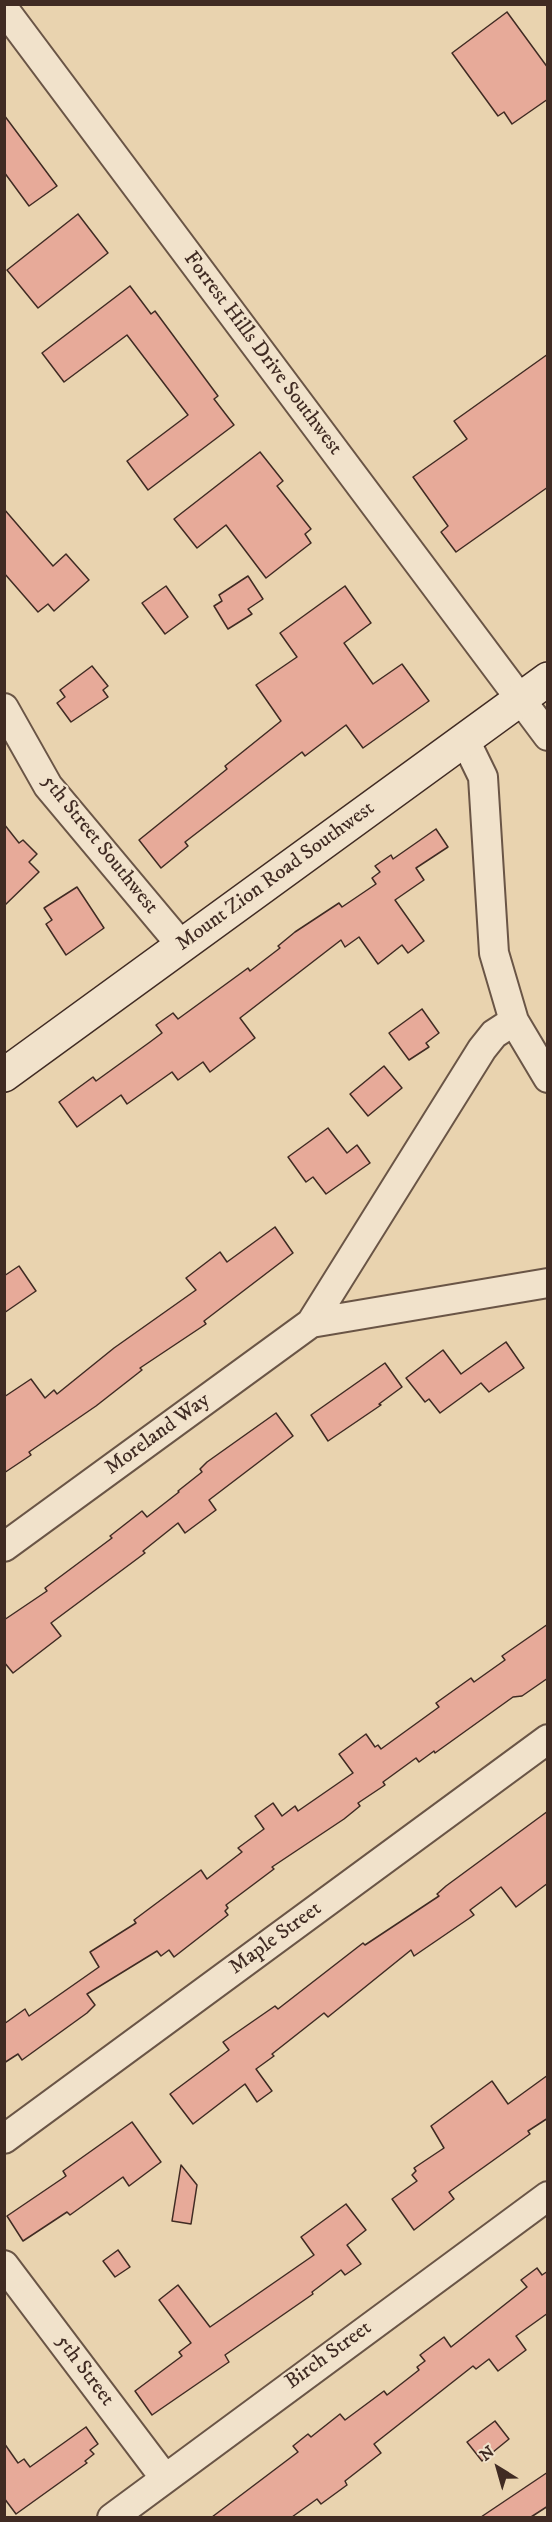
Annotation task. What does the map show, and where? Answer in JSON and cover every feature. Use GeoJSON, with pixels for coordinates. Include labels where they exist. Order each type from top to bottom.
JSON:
{"type":"FeatureCollection","features":[{"type":"Feature","properties":{"kind":"street","name":"Forrest Hills Drive Southwest"},"geometry":{"type":"LineString","coordinates":[[4,9],[548,736]]}},
{"type":"Feature","properties":{"kind":"street","name":"Mount Zion Road Southwest"},"geometry":{"type":"LineString","coordinates":[[4,1075],[548,679]]}},
{"type":"Feature","properties":{"kind":"street","name":"5th Street Southwest"},"geometry":{"type":"LineString","coordinates":[[4,708],[48,786],[182,946]]}},
{"type":"Feature","properties":{"kind":"street"},"geometry":{"type":"LineString","coordinates":[[465,740],[483,777],[494,953],[514,1021],[548,1078]]}},
{"type":"Feature","properties":{"kind":"street","name":"Moreland Way"},"geometry":{"type":"LineString","coordinates":[[4,1547],[310,1323],[482,1049],[494,1034],[514,1021]]}},
{"type":"Feature","properties":{"kind":"street","name":"Moreland Way"},"geometry":{"type":"LineString","coordinates":[[310,1323],[548,1283]]}},
{"type":"Feature","properties":{"kind":"street","name":"Maple Street"},"geometry":{"type":"LineString","coordinates":[[4,2139],[548,1739]]}},
{"type":"Feature","properties":{"kind":"street","name":"Birch Street"},"geometry":{"type":"LineString","coordinates":[[112,2517],[548,2196]]}},
{"type":"Feature","properties":{"kind":"street","name":"5th Street"},"geometry":{"type":"LineString","coordinates":[[4,2265],[164,2477]]}},
{"type":"Feature","properties":{"kind":"building"},"geometry":{"type":"Polygon","coordinates":[[[507,12],[548,68],[548,99],[512,124],[504,112],[498,116],[452,53],[507,12]]]}},
{"type":"Feature","properties":{"kind":"building"},"geometry":{"type":"Polygon","coordinates":[[[4,115],[57,186],[29,206],[4,172],[4,115]]]}},
{"type":"Feature","properties":{"kind":"building"},"geometry":{"type":"Polygon","coordinates":[[[78,214],[108,253],[38,308],[7,270],[78,214]]]}},
{"type":"Feature","properties":{"kind":"building"},"geometry":{"type":"Polygon","coordinates":[[[130,286],[151,314],[155,311],[218,396],[214,399],[234,425],[148,490],[127,461],[188,415],[127,335],[64,382],[42,353],[130,286]]]}},
{"type":"Feature","properties":{"kind":"building"},"geometry":{"type":"Polygon","coordinates":[[[548,354],[548,487],[456,552],[441,532],[448,526],[413,477],[467,439],[454,421],[548,354]]]}},
{"type":"Feature","properties":{"kind":"building"},"geometry":{"type":"Polygon","coordinates":[[[260,452],[283,481],[277,486],[311,529],[305,534],[311,543],[266,578],[226,525],[197,548],[174,519],[260,452]]]}},
{"type":"Feature","properties":{"kind":"building"},"geometry":{"type":"Polygon","coordinates":[[[4,509],[53,566],[66,554],[89,580],[54,611],[48,604],[38,612],[4,573],[4,509]]]}},
{"type":"Feature","properties":{"kind":"building"},"geometry":{"type":"Polygon","coordinates":[[[248,576],[263,599],[248,609],[252,614],[228,629],[214,606],[222,601],[219,595],[248,576]]]}},
{"type":"Feature","properties":{"kind":"building"},"geometry":{"type":"Polygon","coordinates":[[[166,586],[188,617],[165,634],[142,603],[166,586]]]}},
{"type":"Feature","properties":{"kind":"building"},"geometry":{"type":"Polygon","coordinates":[[[345,586],[371,623],[344,643],[373,684],[402,664],[429,701],[363,748],[346,725],[305,756],[302,752],[185,842],[188,846],[161,868],[139,840],[227,769],[225,766],[281,721],[256,685],[297,657],[280,633],[345,586]]]}},
{"type":"Feature","properties":{"kind":"building"},"geometry":{"type":"Polygon","coordinates":[[[92,666],[108,686],[103,690],[108,697],[71,722],[57,703],[65,697],[60,690],[92,666]]]}},
{"type":"Feature","properties":{"kind":"building"},"geometry":{"type":"Polygon","coordinates":[[[4,824],[19,843],[23,840],[37,854],[29,862],[39,872],[4,906],[4,824]]]}},
{"type":"Feature","properties":{"kind":"building"},"geometry":{"type":"Polygon","coordinates":[[[436,829],[448,847],[416,868],[424,880],[395,900],[424,941],[408,953],[402,945],[378,964],[359,937],[345,947],[341,940],[240,1018],[255,1038],[210,1072],[203,1062],[178,1080],[172,1072],[127,1104],[121,1095],[77,1127],[59,1102],[93,1077],[96,1081],[162,1033],[156,1025],[173,1013],[178,1019],[248,968],[250,971],[280,948],[278,946],[295,932],[339,903],[342,907],[376,884],[372,878],[380,872],[375,866],[391,855],[393,859],[436,829]]]}},
{"type":"Feature","properties":{"kind":"building"},"geometry":{"type":"Polygon","coordinates":[[[77,887],[104,928],[66,955],[46,924],[52,920],[44,908],[77,887]]]}},
{"type":"Feature","properties":{"kind":"building"},"geometry":{"type":"Polygon","coordinates":[[[422,1009],[439,1033],[426,1043],[429,1047],[409,1060],[389,1033],[422,1009]]]}},
{"type":"Feature","properties":{"kind":"building"},"geometry":{"type":"Polygon","coordinates":[[[384,1066],[402,1088],[368,1116],[350,1094],[384,1066]]]}},
{"type":"Feature","properties":{"kind":"building"},"geometry":{"type":"Polygon","coordinates":[[[328,1128],[347,1153],[357,1145],[370,1163],[326,1194],[313,1177],[306,1182],[288,1157],[328,1128]]]}},
{"type":"Feature","properties":{"kind":"building"},"geometry":{"type":"Polygon","coordinates":[[[275,1227],[293,1253],[204,1321],[206,1324],[140,1368],[142,1370],[96,1406],[29,1452],[31,1455],[4,1473],[4,1397],[31,1379],[45,1398],[54,1390],[57,1394],[114,1348],[196,1290],[186,1278],[220,1252],[227,1262],[275,1227]]]}},
{"type":"Feature","properties":{"kind":"building"},"geometry":{"type":"Polygon","coordinates":[[[19,1266],[36,1291],[4,1313],[4,1276],[19,1266]]]}},
{"type":"Feature","properties":{"kind":"building"},"geometry":{"type":"Polygon","coordinates":[[[506,1342],[524,1368],[489,1392],[481,1383],[440,1413],[429,1399],[425,1402],[406,1378],[443,1350],[461,1374],[506,1342]]]}},
{"type":"Feature","properties":{"kind":"building"},"geometry":{"type":"Polygon","coordinates":[[[385,1363],[402,1387],[379,1404],[381,1405],[328,1441],[311,1415],[385,1363]]]}},
{"type":"Feature","properties":{"kind":"building"},"geometry":{"type":"Polygon","coordinates":[[[276,1413],[293,1436],[209,1500],[216,1510],[185,1533],[178,1523],[143,1551],[145,1553],[51,1623],[61,1636],[13,1673],[4,1662],[4,1620],[47,1591],[45,1588],[112,1538],[110,1536],[142,1511],[147,1517],[202,1472],[200,1469],[207,1462],[276,1413]]]}},
{"type":"Feature","properties":{"kind":"building"},"geometry":{"type":"Polygon","coordinates":[[[548,1624],[548,1678],[522,1696],[513,1697],[435,1753],[434,1751],[419,1762],[416,1758],[383,1782],[385,1785],[358,1803],[360,1806],[344,1819],[272,1867],[274,1869],[226,1905],[228,1908],[225,1911],[228,1915],[174,1957],[169,1950],[161,1956],[157,1951],[87,1994],[95,2005],[87,2013],[22,2060],[18,2054],[4,2063],[4,2024],[25,2009],[29,2016],[99,1967],[90,1952],[136,1923],[134,1920],[201,1870],[207,1879],[242,1852],[238,1848],[264,1829],[255,1816],[273,1803],[282,1816],[295,1806],[298,1811],[353,1773],[339,1754],[366,1734],[375,1747],[378,1745],[381,1749],[439,1707],[436,1703],[471,1678],[474,1682],[505,1660],[502,1656],[548,1624]]]}},
{"type":"Feature","properties":{"kind":"building"},"geometry":{"type":"Polygon","coordinates":[[[548,1811],[548,1883],[516,1907],[501,1887],[470,1910],[474,1915],[414,1956],[411,1950],[328,2017],[324,2013],[272,2054],[274,2056],[256,2069],[272,2091],[257,2102],[245,2084],[193,2124],[170,2094],[229,2050],[223,2042],[275,2006],[278,2009],[363,1943],[365,1945],[439,1896],[437,1894],[446,1886],[548,1811]]]}},
{"type":"Feature","properties":{"kind":"building"},"geometry":{"type":"Polygon","coordinates":[[[548,2075],[548,2118],[528,2131],[530,2134],[449,2192],[454,2199],[414,2230],[392,2199],[417,2181],[412,2175],[416,2171],[414,2168],[444,2148],[431,2126],[492,2081],[508,2104],[548,2075]]]}},
{"type":"Feature","properties":{"kind":"building"},"geometry":{"type":"Polygon","coordinates":[[[132,2122],[161,2162],[129,2186],[123,2177],[70,2215],[67,2212],[23,2241],[7,2216],[66,2176],[63,2171],[132,2122]]]}},
{"type":"Feature","properties":{"kind":"building"},"geometry":{"type":"Polygon","coordinates":[[[181,2165],[197,2185],[191,2224],[172,2221],[181,2165]]]}},
{"type":"Feature","properties":{"kind":"building"},"geometry":{"type":"Polygon","coordinates":[[[346,2204],[366,2230],[347,2245],[361,2264],[345,2275],[341,2270],[312,2292],[313,2294],[225,2355],[229,2362],[152,2415],[135,2391],[182,2356],[179,2352],[191,2343],[159,2300],[178,2285],[210,2327],[314,2255],[301,2237],[346,2204]]]}},
{"type":"Feature","properties":{"kind":"building"},"geometry":{"type":"Polygon","coordinates":[[[118,2250],[130,2267],[115,2277],[103,2261],[118,2250]]]}},
{"type":"Feature","properties":{"kind":"building"},"geometry":{"type":"Polygon","coordinates":[[[537,2268],[542,2275],[548,2271],[548,2313],[516,2336],[526,2350],[498,2371],[489,2359],[476,2369],[473,2366],[374,2444],[381,2453],[345,2481],[347,2485],[321,2504],[317,2499],[292,2517],[212,2517],[298,2452],[293,2446],[308,2434],[311,2437],[340,2414],[345,2420],[384,2391],[387,2395],[419,2370],[417,2367],[425,2361],[420,2355],[444,2337],[451,2347],[527,2287],[521,2280],[537,2268]]]}},
{"type":"Feature","properties":{"kind":"building"},"geometry":{"type":"Polygon","coordinates":[[[495,2421],[509,2439],[482,2461],[467,2442],[495,2421]]]}},
{"type":"Feature","properties":{"kind":"building"},"geometry":{"type":"Polygon","coordinates":[[[86,2427],[98,2444],[90,2450],[94,2454],[85,2461],[87,2463],[16,2514],[4,2498],[4,2443],[18,2463],[24,2459],[30,2467],[86,2427]]]}},
{"type":"Feature","properties":{"kind":"building"},"geometry":{"type":"Polygon","coordinates":[[[548,2472],[548,2506],[531,2517],[481,2517],[548,2472]]]}}]}
